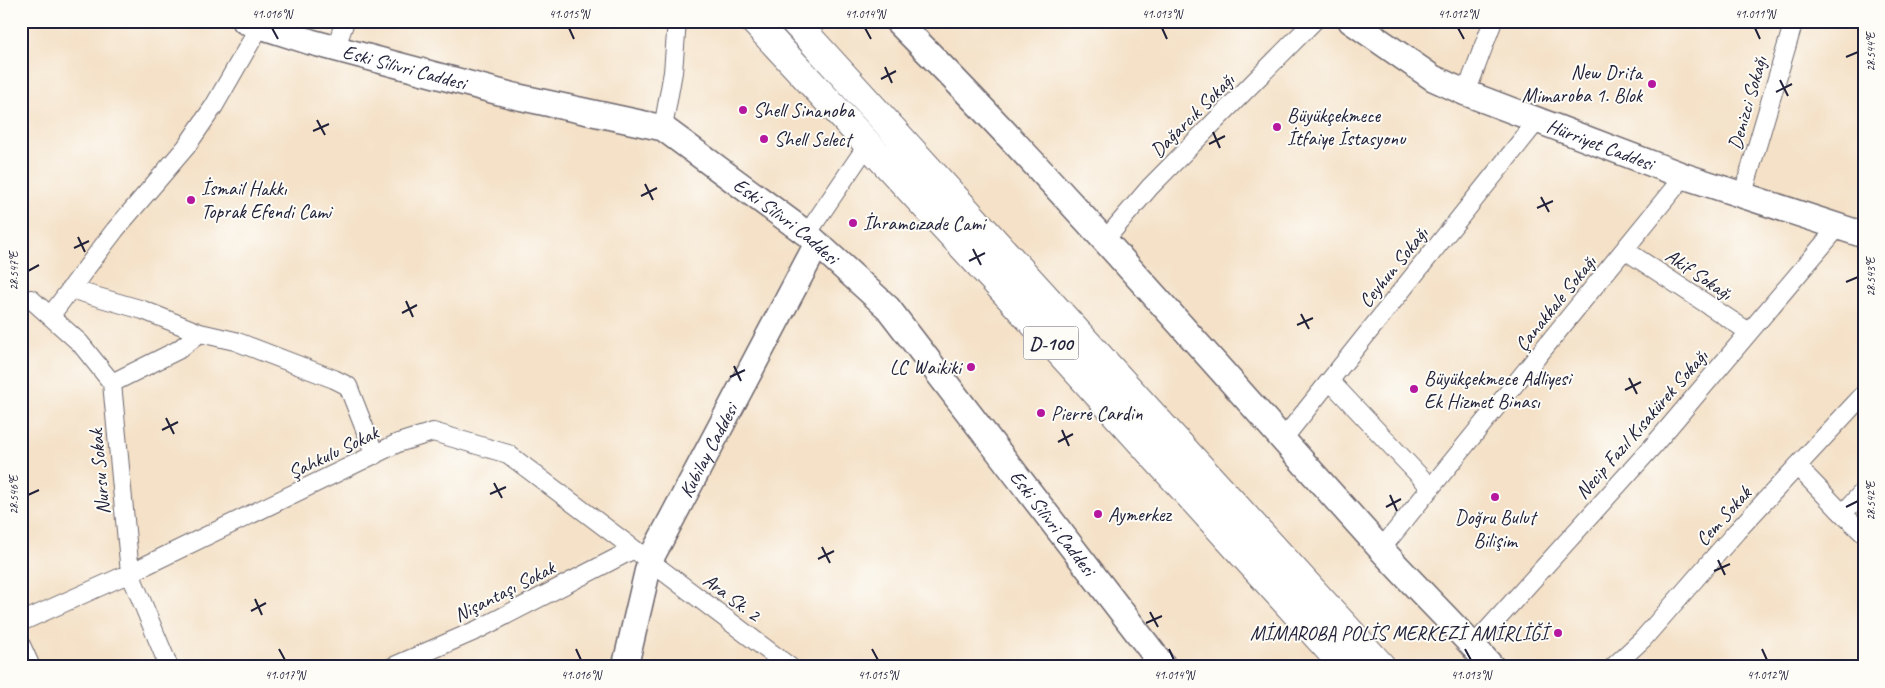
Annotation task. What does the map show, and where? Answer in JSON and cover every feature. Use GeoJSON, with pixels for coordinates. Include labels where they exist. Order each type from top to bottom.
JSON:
{"type":"FeatureCollection","features":[{"type":"Feature","properties":{"kind":"highway","name":"D-100"},"geometry":{"type":"LineString","coordinates":[[754,21],[1345,667]]}},
{"type":"Feature","properties":{"kind":"highway","name":"D-100"},"geometry":{"type":"LineString","coordinates":[[808,28],[1382,667]]}},
{"type":"Feature","properties":{"kind":"main road"},"geometry":{"type":"LineString","coordinates":[[897,21],[953,77],[1283,438],[1381,549],[1492,667]]}},
{"type":"Feature","properties":{"kind":"main road","name":"Hürriyet Caddesi"},"geometry":{"type":"LineString","coordinates":[[1351,21],[1433,78],[1466,93],[1742,197],[1864,235]]}},
{"type":"Feature","properties":{"kind":"main road","name":"Eski Silivri Caddesi"},"geometry":{"type":"LineString","coordinates":[[253,24],[514,96],[663,128],[812,239],[888,308],[1164,667]]}},
{"type":"Feature","properties":{"kind":"main road","name":"Kubilay Caddesi"},"geometry":{"type":"LineString","coordinates":[[625,667],[642,554],[812,239]]}},
{"type":"Feature","properties":{"kind":"street"},"geometry":{"type":"LineString","coordinates":[[336,47],[346,21]]}},
{"type":"Feature","properties":{"kind":"street"},"geometry":{"type":"LineString","coordinates":[[663,128],[673,72],[678,21]]}},
{"type":"Feature","properties":{"kind":"street","name":"Dağarcık Sokağı"},"geometry":{"type":"LineString","coordinates":[[1104,241],[1150,187],[1314,21]]}},
{"type":"Feature","properties":{"kind":"street"},"geometry":{"type":"LineString","coordinates":[[1466,93],[1493,21]]}},
{"type":"Feature","properties":{"kind":"street","name":"Denizci Sokağı"},"geometry":{"type":"LineString","coordinates":[[1742,197],[1794,21]]}},
{"type":"Feature","properties":{"kind":"street"},"geometry":{"type":"LineString","coordinates":[[51,315],[115,230],[186,147],[214,106],[253,24]]}},
{"type":"Feature","properties":{"kind":"street","name":"Ceyhun Sokağı"},"geometry":{"type":"LineString","coordinates":[[1283,438],[1537,121]]}},
{"type":"Feature","properties":{"kind":"street"},"geometry":{"type":"LineString","coordinates":[[812,239],[868,144]]}},
{"type":"Feature","properties":{"kind":"street","name":"Çanakkale Sokağı"},"geometry":{"type":"LineString","coordinates":[[1381,549],[1626,250],[1684,176]]}},
{"type":"Feature","properties":{"kind":"street","name":"Necip Fazıl Kısakürek Sokağı"},"geometry":{"type":"LineString","coordinates":[[1473,646],[1653,446],[1838,227]]}},
{"type":"Feature","properties":{"kind":"street","name":"Akif Sokağı"},"geometry":{"type":"LineString","coordinates":[[1626,250],[1748,332]]}},
{"type":"Feature","properties":{"kind":"street"},"geometry":{"type":"LineString","coordinates":[[70,289],[143,310],[200,333],[235,341],[348,386],[355,399],[375,455]]}},
{"type":"Feature","properties":{"kind":"street"},"geometry":{"type":"LineString","coordinates":[[31,299],[80,343],[112,383],[178,350],[200,333]]}},
{"type":"Feature","properties":{"kind":"street"},"geometry":{"type":"LineString","coordinates":[[1330,381],[1431,488]]}},
{"type":"Feature","properties":{"kind":"street","name":"Nursu Sokak"},"geometry":{"type":"LineString","coordinates":[[112,383],[130,573],[169,667]]}},
{"type":"Feature","properties":{"kind":"street","name":"Cem Sokak"},"geometry":{"type":"LineString","coordinates":[[1613,667],[1643,639],[1864,394]]}},
{"type":"Feature","properties":{"kind":"street","name":"Şahkulu Sokak"},"geometry":{"type":"LineString","coordinates":[[21,622],[130,573],[398,444],[433,432],[508,454],[642,554]]}},
{"type":"Feature","properties":{"kind":"street"},"geometry":{"type":"LineString","coordinates":[[1798,466],[1864,534]]}},
{"type":"Feature","properties":{"kind":"street"},"geometry":{"type":"LineString","coordinates":[[1844,514],[1864,490]]}},
{"type":"Feature","properties":{"kind":"street","name":"Nişantaşı Sokak"},"geometry":{"type":"LineString","coordinates":[[392,667],[642,554]]}},
{"type":"Feature","properties":{"kind":"street","name":"Ara Sk. 2"},"geometry":{"type":"LineString","coordinates":[[642,554],[790,667]]}},
{"type":"Feature","properties":{"kind":"street"},"geometry":{"type":"LineString","coordinates":[[21,645],[31,667]]}},
{"type":"Feature","properties":{"kind":"place","name":"New Drita Mimaroba 1. Blok"},"geometry":{"type":"Point","coordinates":[1652,84]}},
{"type":"Feature","properties":{"kind":"place","name":"Shell Sinanoba"},"geometry":{"type":"Point","coordinates":[743,110]}},
{"type":"Feature","properties":{"kind":"place","name":"Büyükçekmece İtfaiye İstasyonu"},"geometry":{"type":"Point","coordinates":[1277,127]}},
{"type":"Feature","properties":{"kind":"place","name":"Shell Select"},"geometry":{"type":"Point","coordinates":[764,139]}},
{"type":"Feature","properties":{"kind":"place","name":"İsmail Hakkı Toprak Efendi Cami"},"geometry":{"type":"Point","coordinates":[191,200]}},
{"type":"Feature","properties":{"kind":"place","name":"İhramcızade Cami"},"geometry":{"type":"Point","coordinates":[853,223]}},
{"type":"Feature","properties":{"kind":"place","name":"LC Waikiki"},"geometry":{"type":"Point","coordinates":[971,367]}},
{"type":"Feature","properties":{"kind":"place","name":"Büyükçekmece Adliyesi Ek Hizmet Binası"},"geometry":{"type":"Point","coordinates":[1414,389]}},
{"type":"Feature","properties":{"kind":"place","name":"Pierre Cardin"},"geometry":{"type":"Point","coordinates":[1041,413]}},
{"type":"Feature","properties":{"kind":"place","name":"Doğru Bulut Bilişim"},"geometry":{"type":"Point","coordinates":[1495,497]}},
{"type":"Feature","properties":{"kind":"place","name":"Aymerkez"},"geometry":{"type":"Point","coordinates":[1098,514]}},
{"type":"Feature","properties":{"kind":"place","name":"MİMAROBA POLİS MERKEZİ AMİRLİĞİ"},"geometry":{"type":"Point","coordinates":[1558,633]}}]}
